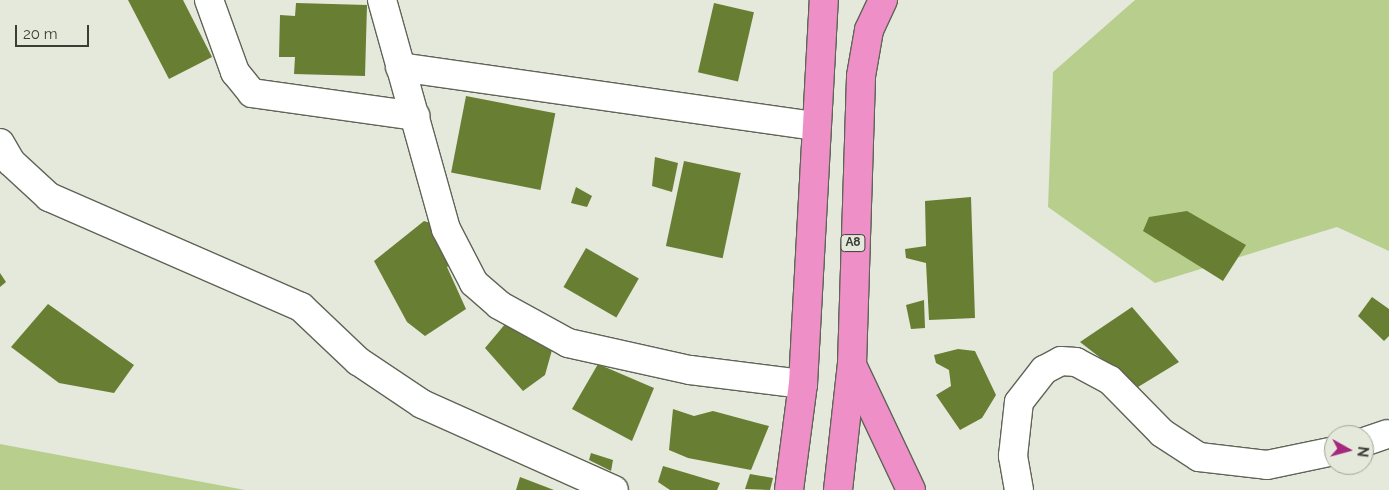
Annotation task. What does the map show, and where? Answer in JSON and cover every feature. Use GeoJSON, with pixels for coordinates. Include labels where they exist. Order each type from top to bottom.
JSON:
{"type":"FeatureCollection","features":[{"type":"Feature","properties":{"kind":"highway"},"geometry":{"type":"LineString","coordinates":[[789,490],[803,384],[824,0]]}},
{"type":"Feature","properties":{"kind":"highway","name":"A8"},"geometry":{"type":"LineString","coordinates":[[838,490],[852,364],[861,76],[869,30],[883,0]]}},
{"type":"Feature","properties":{"kind":"highway"},"geometry":{"type":"LineString","coordinates":[[852,364],[911,490]]}},
{"type":"Feature","properties":{"kind":"street"},"geometry":{"type":"LineString","coordinates":[[210,0],[235,72],[252,93],[415,116]]}},
{"type":"Feature","properties":{"kind":"street"},"geometry":{"type":"LineString","coordinates":[[382,0],[446,229],[474,284],[499,305],[568,343],[690,370],[803,384]]}},
{"type":"Feature","properties":{"kind":"street"},"geometry":{"type":"LineString","coordinates":[[400,67],[816,126]]}},
{"type":"Feature","properties":{"kind":"street"},"geometry":{"type":"LineString","coordinates":[[4,154],[50,197],[70,208],[301,307],[358,361],[422,404],[614,490]]}},
{"type":"Feature","properties":{"kind":"street"},"geometry":{"type":"LineString","coordinates":[[1019,490],[1012,456],[1019,402],[1044,370],[1061,361],[1076,362],[1110,380],[1162,433],[1199,457],[1267,465],[1324,453]]}},
{"type":"Feature","properties":{"kind":"green space"},"geometry":{"type":"Polygon","coordinates":[[[1135,0],[1389,0],[1389,251],[1337,227],[1155,283],[1048,207],[1053,72],[1135,0]]]}},
{"type":"Feature","properties":{"kind":"green space"},"geometry":{"type":"Polygon","coordinates":[[[0,444],[245,490],[0,490],[0,444]]]}},
{"type":"Feature","properties":{"kind":"building"},"geometry":{"type":"Polygon","coordinates":[[[128,0],[183,0],[212,57],[169,79],[128,0]]]}},
{"type":"Feature","properties":{"kind":"building"},"geometry":{"type":"Polygon","coordinates":[[[296,3],[367,5],[365,76],[294,74],[295,57],[279,57],[280,15],[295,16],[296,3]]]}},
{"type":"Feature","properties":{"kind":"building"},"geometry":{"type":"Polygon","coordinates":[[[714,3],[754,12],[738,81],[698,72],[714,3]]]}},
{"type":"Feature","properties":{"kind":"building"},"geometry":{"type":"Polygon","coordinates":[[[466,96],[555,113],[540,190],[451,173],[466,96]]]}},
{"type":"Feature","properties":{"kind":"building"},"geometry":{"type":"Polygon","coordinates":[[[655,157],[678,163],[672,192],[652,186],[655,157]]]}},
{"type":"Feature","properties":{"kind":"building"},"geometry":{"type":"Polygon","coordinates":[[[684,161],[741,173],[723,258],[666,246],[684,161]]]}},
{"type":"Feature","properties":{"kind":"building"},"geometry":{"type":"Polygon","coordinates":[[[576,187],[592,196],[587,207],[571,203],[576,187]]]}},
{"type":"Feature","properties":{"kind":"building"},"geometry":{"type":"Polygon","coordinates":[[[971,197],[975,318],[929,320],[926,263],[906,258],[905,249],[926,246],[925,201],[971,197]]]}},
{"type":"Feature","properties":{"kind":"building"},"geometry":{"type":"Polygon","coordinates":[[[1187,211],[1246,245],[1223,281],[1143,231],[1149,217],[1187,211]]]}},
{"type":"Feature","properties":{"kind":"building"},"geometry":{"type":"Polygon","coordinates":[[[424,221],[437,225],[454,261],[447,267],[466,309],[425,336],[407,322],[374,261],[424,221]]]}},
{"type":"Feature","properties":{"kind":"building"},"geometry":{"type":"Polygon","coordinates":[[[586,248],[639,278],[616,317],[564,287],[586,248]]]}},
{"type":"Feature","properties":{"kind":"building"},"geometry":{"type":"Polygon","coordinates":[[[0,273],[6,282],[0,287],[0,273]]]}},
{"type":"Feature","properties":{"kind":"building"},"geometry":{"type":"Polygon","coordinates":[[[1372,297],[1389,309],[1389,336],[1384,341],[1358,316],[1372,297]]]}},
{"type":"Feature","properties":{"kind":"building"},"geometry":{"type":"Polygon","coordinates":[[[924,300],[925,328],[911,329],[906,305],[924,300]]]}},
{"type":"Feature","properties":{"kind":"building"},"geometry":{"type":"Polygon","coordinates":[[[48,304],[134,365],[114,393],[59,383],[11,347],[48,304]]]}},
{"type":"Feature","properties":{"kind":"building"},"geometry":{"type":"Polygon","coordinates":[[[1132,307],[1179,362],[1138,387],[1080,342],[1132,307]]]}},
{"type":"Feature","properties":{"kind":"building"},"geometry":{"type":"Polygon","coordinates":[[[511,317],[552,350],[545,375],[523,391],[485,348],[511,317]]]}},
{"type":"Feature","properties":{"kind":"building"},"geometry":{"type":"Polygon","coordinates":[[[958,349],[975,351],[996,395],[982,418],[960,430],[936,395],[951,386],[949,370],[936,363],[934,355],[958,349]]]}},
{"type":"Feature","properties":{"kind":"building"},"geometry":{"type":"Polygon","coordinates":[[[598,364],[654,388],[632,441],[572,409],[598,364]]]}},
{"type":"Feature","properties":{"kind":"building"},"geometry":{"type":"Polygon","coordinates":[[[673,409],[694,416],[713,411],[769,426],[751,470],[688,458],[669,450],[673,409]]]}},
{"type":"Feature","properties":{"kind":"building"},"geometry":{"type":"Polygon","coordinates":[[[591,453],[613,460],[611,471],[589,460],[591,453]]]}},
{"type":"Feature","properties":{"kind":"building"},"geometry":{"type":"Polygon","coordinates":[[[663,466],[720,483],[717,490],[670,490],[658,482],[663,466]]]}},
{"type":"Feature","properties":{"kind":"building"},"geometry":{"type":"Polygon","coordinates":[[[750,474],[773,478],[770,490],[745,489],[750,474]]]}},
{"type":"Feature","properties":{"kind":"building"},"geometry":{"type":"Polygon","coordinates":[[[520,477],[554,490],[516,490],[520,477]]]}}]}
